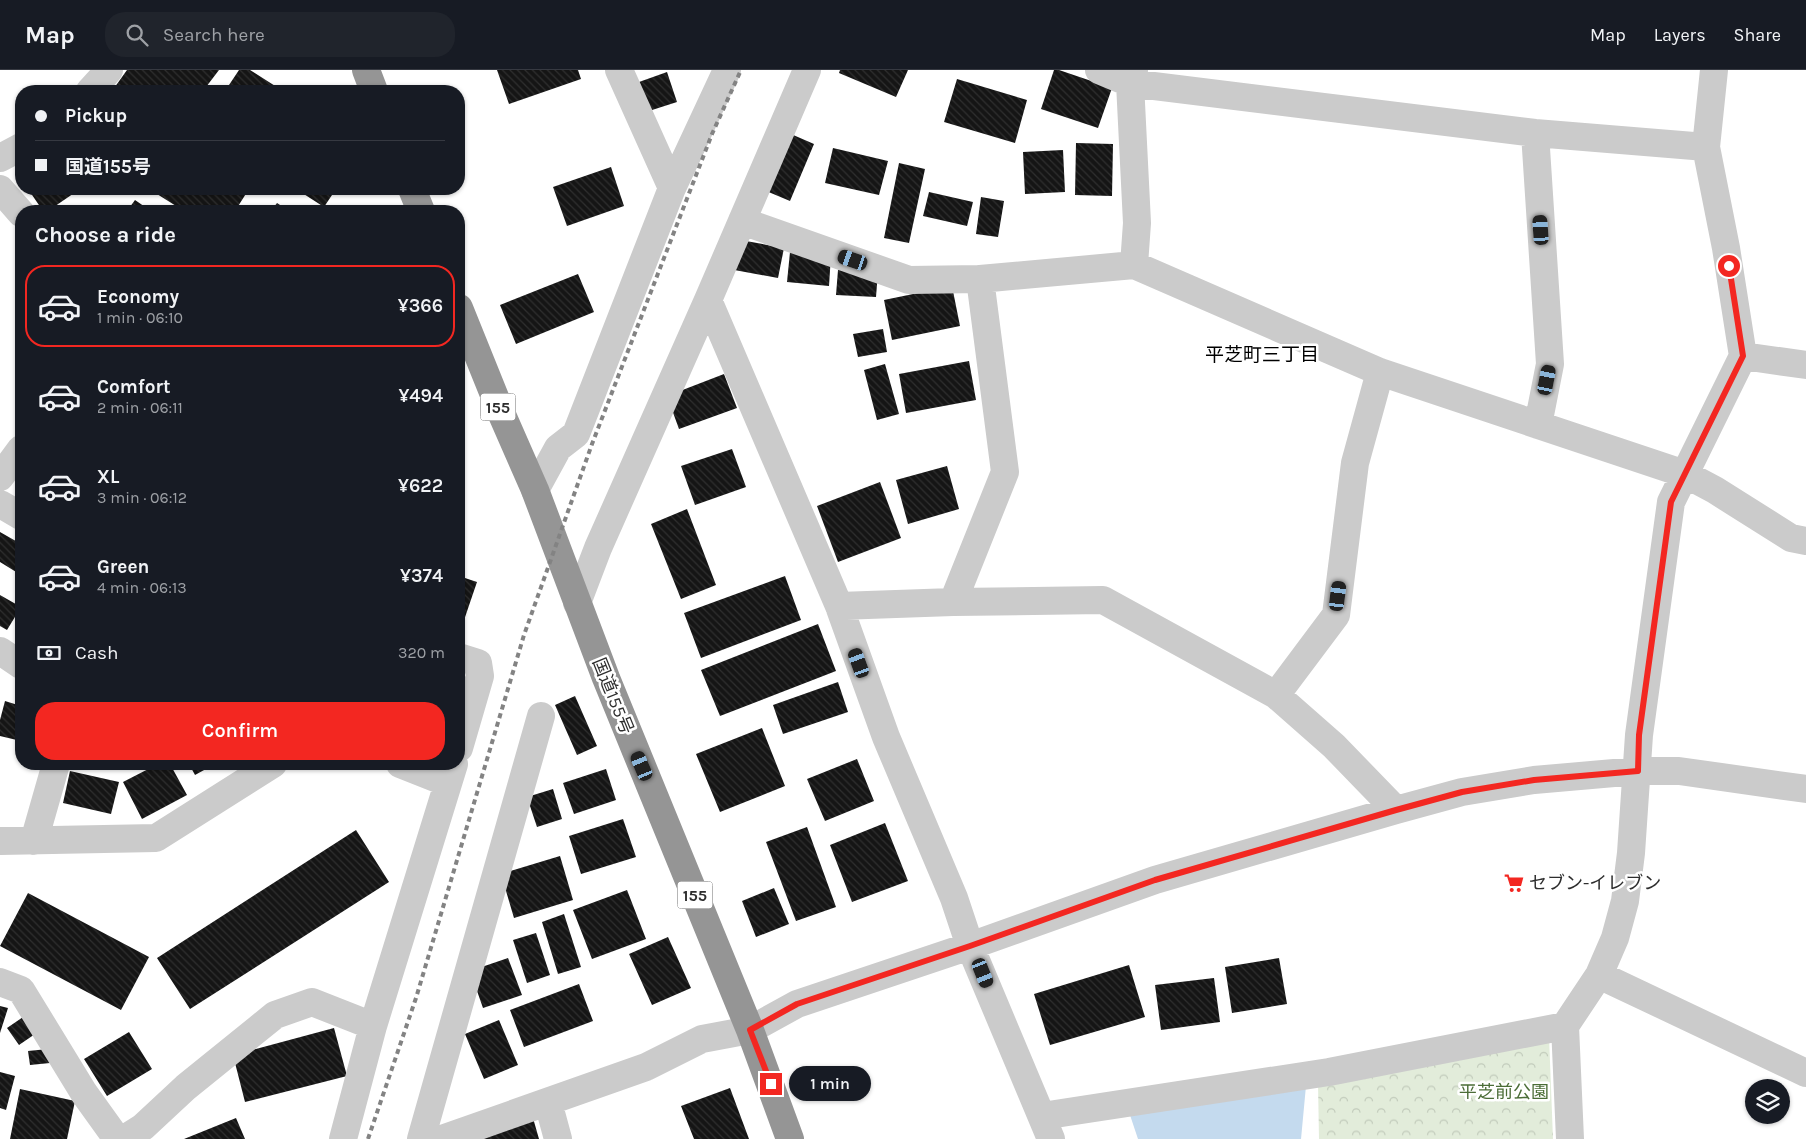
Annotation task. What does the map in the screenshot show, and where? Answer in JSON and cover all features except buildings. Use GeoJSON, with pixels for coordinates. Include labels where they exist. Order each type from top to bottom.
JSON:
{"type":"FeatureCollection","features":[{"type":"Feature","properties":{"kind":"highway"},"geometry":{"type":"LineString","coordinates":[[366,70],[372,85]]}},
{"type":"Feature","properties":{"kind":"highway","name":"国道155号"},"geometry":{"type":"LineString","coordinates":[[465,323],[535,490],[609,687],[750,1030],[790,1139]]}},
{"type":"Feature","properties":{"kind":"street"},"geometry":{"type":"LineString","coordinates":[[95,85],[109,70]]}},
{"type":"Feature","properties":{"kind":"street"},"geometry":{"type":"LineString","coordinates":[[619,70],[672,188]]}},
{"type":"Feature","properties":{"kind":"street"},"geometry":{"type":"LineString","coordinates":[[535,490],[558,448],[576,434],[672,188],[727,70]]}},
{"type":"Feature","properties":{"kind":"street"},"geometry":{"type":"LineString","coordinates":[[577,604],[598,548],[708,300],[806,70]]}},
{"type":"Feature","properties":{"kind":"street"},"geometry":{"type":"LineString","coordinates":[[1099,70],[1132,77],[1535,133],[1706,147]]}},
{"type":"Feature","properties":{"kind":"street"},"geometry":{"type":"LineString","coordinates":[[1570,1139],[1565,1026],[1600,975],[1615,938],[1625,901],[1638,771],[1639,735],[1671,502],[1743,356],[1726,248],[1706,147],[1714,70]]}},
{"type":"Feature","properties":{"kind":"street"},"geometry":{"type":"LineString","coordinates":[[1132,77],[1137,223],[1134,265]]}},
{"type":"Feature","properties":{"kind":"street"},"geometry":{"type":"LineString","coordinates":[[1535,133],[1550,364],[1538,425]]}},
{"type":"Feature","properties":{"kind":"street"},"geometry":{"type":"LineString","coordinates":[[0,158],[15,150]]}},
{"type":"Feature","properties":{"kind":"street"},"geometry":{"type":"LineString","coordinates":[[0,189],[15,206]]}},
{"type":"Feature","properties":{"kind":"street"},"geometry":{"type":"LineString","coordinates":[[742,221],[909,280],[980,279],[1134,265],[1380,372],[1685,474],[1715,490],[1791,538],[1806,541]]}},
{"type":"Feature","properties":{"kind":"street"},"geometry":{"type":"LineString","coordinates":[[953,602],[1005,472],[980,279]]}},
{"type":"Feature","properties":{"kind":"street"},"geometry":{"type":"LineString","coordinates":[[708,300],[839,606],[886,737],[954,898],[970,946],[1046,1127],[1565,1026]]}},
{"type":"Feature","properties":{"kind":"street"},"geometry":{"type":"LineString","coordinates":[[1743,356],[1806,365]]}},
{"type":"Feature","properties":{"kind":"street"},"geometry":{"type":"LineString","coordinates":[[1276,695],[1336,615],[1355,463],[1380,372]]}},
{"type":"Feature","properties":{"kind":"street"},"geometry":{"type":"LineString","coordinates":[[0,477],[15,457]]}},
{"type":"Feature","properties":{"kind":"street"},"geometry":{"type":"LineString","coordinates":[[0,504],[15,513]]}},
{"type":"Feature","properties":{"kind":"street"},"geometry":{"type":"LineString","coordinates":[[839,606],[1103,600],[1276,695],[1334,746],[1396,810]]}},
{"type":"Feature","properties":{"kind":"street"},"geometry":{"type":"LineString","coordinates":[[0,652],[15,661]]}},
{"type":"Feature","properties":{"kind":"street"},"geometry":{"type":"LineString","coordinates":[[465,658],[478,663],[480,676],[465,727]]}},
{"type":"Feature","properties":{"kind":"street"},"geometry":{"type":"LineString","coordinates":[[421,1139],[540,716]]}},
{"type":"Feature","properties":{"kind":"street"},"geometry":{"type":"LineString","coordinates":[[34,841],[54,770]]}},
{"type":"Feature","properties":{"kind":"street"},"geometry":{"type":"LineString","coordinates":[[0,841],[156,838],[264,770]]}},
{"type":"Feature","properties":{"kind":"street"},"geometry":{"type":"LineString","coordinates":[[343,1139],[373,1026],[451,773],[434,770]]}},
{"type":"Feature","properties":{"kind":"street"},"geometry":{"type":"LineString","coordinates":[[442,1139],[646,1067],[702,1039],[750,1030],[797,1004],[970,946],[1155,880],[1462,792],[1534,780],[1638,771],[1679,771],[1804,793]]}},
{"type":"Feature","properties":{"kind":"street"},"geometry":{"type":"LineString","coordinates":[[1600,975],[1806,1073]]}},
{"type":"Feature","properties":{"kind":"street"},"geometry":{"type":"LineString","coordinates":[[0,982],[21,990],[84,1093],[117,1139]]}},
{"type":"Feature","properties":{"kind":"street"},"geometry":{"type":"LineString","coordinates":[[124,1139],[143,1127],[186,1087],[275,1015],[312,1002],[373,1026]]}},
{"type":"Feature","properties":{"kind":"street"},"geometry":{"type":"LineString","coordinates":[[548,1102],[558,1139]]}},
{"type":"Feature","properties":{"kind":"green space","name":"平芝前公園"},"geometry":{"type":"Polygon","coordinates":[[[1549,1036],[1553,1139],[1319,1139],[1318,1083],[1549,1036]]]}},
{"type":"Feature","properties":{"kind":"water"},"geometry":{"type":"Polygon","coordinates":[[[1306,1086],[1301,1139],[1138,1139],[1130,1115],[1306,1086]]]}},
{"type":"Feature","properties":{"kind":"railway"},"geometry":{"type":"LineString","coordinates":[[368,1139],[416,998],[524,635],[592,444],[712,134],[741,70]]}},
{"type":"Feature","properties":{"kind":"place","name":"セブン-イレブン"},"geometry":{"type":"Point","coordinates":[1514,883]}},
{"type":"Feature","properties":{"kind":"district","name":"平芝町三丁目"},"geometry":{"type":"Point","coordinates":[1262,354]}},
{"type":"Feature","properties":{"kind":"route"},"geometry":{"type":"LineString","coordinates":[[771,1084],[750,1030],[797,1004],[970,946],[1155,880],[1396,810],[1462,792],[1534,780],[1638,771],[1639,735],[1671,502],[1743,356],[1729,266]]}}]}
